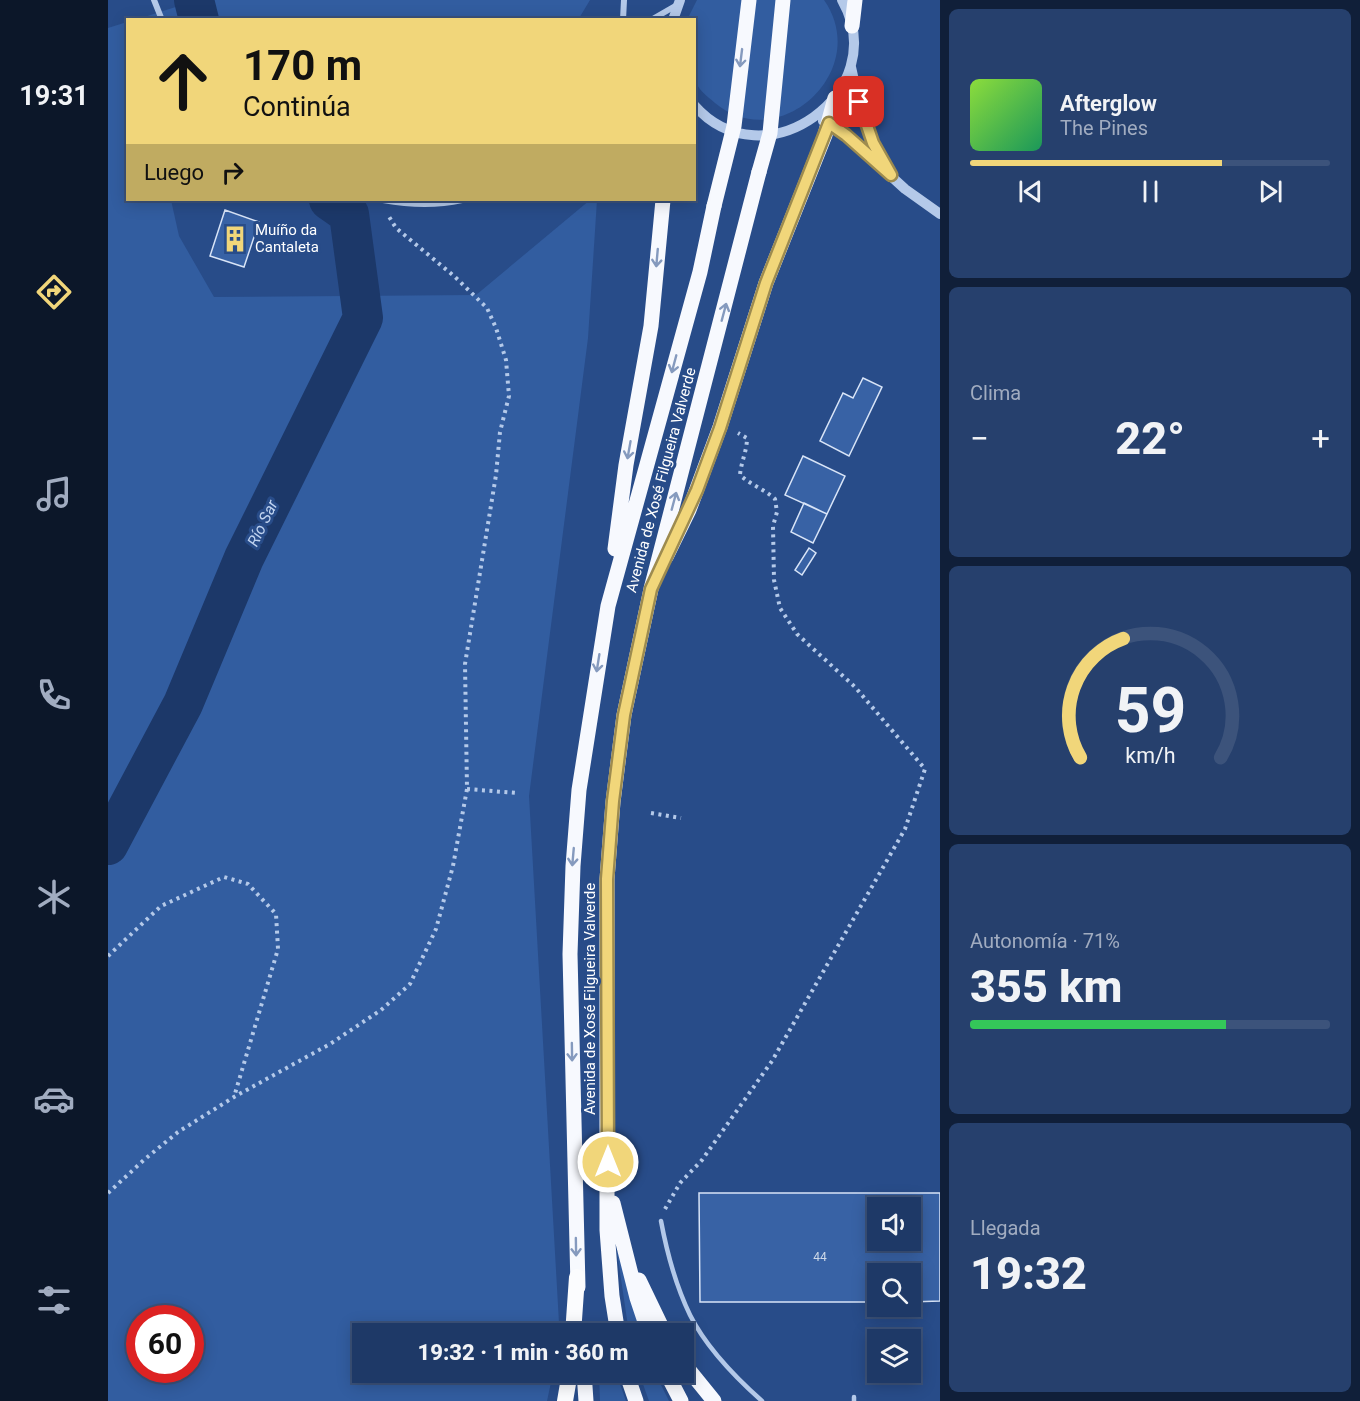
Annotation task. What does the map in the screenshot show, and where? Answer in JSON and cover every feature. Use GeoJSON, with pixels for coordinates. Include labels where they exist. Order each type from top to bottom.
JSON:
{"type":"FeatureCollection","features":[{"type":"Feature","properties":{"kind":"highway"},"geometry":{"type":"LineString","coordinates":[[574,1323],[577,1277]]}},
{"type":"Feature","properties":{"kind":"highway"},"geometry":{"type":"LineString","coordinates":[[566,1401],[568,1383]]}},
{"type":"Feature","properties":{"kind":"main road","name":"Avenida de Xosé Filgueira Valverde"},"geometry":{"type":"LineString","coordinates":[[580,1323],[577,1277],[570,954],[573,866],[579,790],[608,606],[700,272],[734,126],[748,0]]}},
{"type":"Feature","properties":{"kind":"main road","name":"Avenida de Xosé Filgueira Valverde"},"geometry":{"type":"LineString","coordinates":[[616,1323],[606,1230],[608,1162],[607,879],[613,801],[624,715],[651,589],[770,133],[783,0]]}},
{"type":"Feature","properties":{"kind":"main road"},"geometry":{"type":"LineString","coordinates":[[852,26],[855,0]]}},
{"type":"Feature","properties":{"kind":"main road"},"geometry":{"type":"LineString","coordinates":[[651,589],[693,500],[720,428],[766,283],[829,123],[835,98]]}},
{"type":"Feature","properties":{"kind":"main road"},"geometry":{"type":"LineString","coordinates":[[608,606],[626,465],[651,326],[663,201]]}},
{"type":"Feature","properties":{"kind":"main road"},"geometry":{"type":"LineString","coordinates":[[608,1162],[613,1203],[645,1323]]}},
{"type":"Feature","properties":{"kind":"main road"},"geometry":{"type":"LineString","coordinates":[[625,1253],[660,1323]]}},
{"type":"Feature","properties":{"kind":"main road"},"geometry":{"type":"LineString","coordinates":[[694,1376],[714,1401]]}},
{"type":"Feature","properties":{"kind":"main road"},"geometry":{"type":"LineString","coordinates":[[585,1383],[586,1401]]}},
{"type":"Feature","properties":{"kind":"main road"},"geometry":{"type":"LineString","coordinates":[[630,1383],[636,1401]]}},
{"type":"Feature","properties":{"kind":"main road"},"geometry":{"type":"LineString","coordinates":[[672,1383],[681,1401]]}},
{"type":"Feature","properties":{"kind":"street"},"geometry":{"type":"LineString","coordinates":[[154,0],[161,18]]}},
{"type":"Feature","properties":{"kind":"street"},"geometry":{"type":"LineString","coordinates":[[623,18],[624,0]]}},
{"type":"Feature","properties":{"kind":"street"},"geometry":{"type":"LineString","coordinates":[[696,107],[712,120],[744,133],[761,135],[778,133],[795,129],[811,121],[835,98],[851,66],[852,26],[842,0]]}},
{"type":"Feature","properties":{"kind":"street"},"geometry":{"type":"LineString","coordinates":[[654,18],[679,2]]}},
{"type":"Feature","properties":{"kind":"street"},"geometry":{"type":"LineString","coordinates":[[674,18],[679,2]]}},
{"type":"Feature","properties":{"kind":"street"},"geometry":{"type":"LineString","coordinates":[[851,66],[863,120],[879,156],[891,175]]}},
{"type":"Feature","properties":{"kind":"street"},"geometry":{"type":"LineString","coordinates":[[811,121],[820,120],[829,123],[846,135],[926,206],[940,214]]}},
{"type":"Feature","properties":{"kind":"street"},"geometry":{"type":"LineString","coordinates":[[390,201],[413,204],[457,201]]}},
{"type":"Feature","properties":{"kind":"lane"},"geometry":{"type":"LineString","coordinates":[[661,1221],[666,1246],[691,1316],[717,1354],[744,1385],[762,1401]]}},
{"type":"Feature","properties":{"kind":"path"},"geometry":{"type":"LineString","coordinates":[[108,1193],[178,1132],[234,1097],[330,1044],[381,1010],[410,984],[436,929],[453,866],[467,789],[465,664],[496,475],[500,432],[509,396],[506,360],[487,308],[454,276],[396,228],[389,219],[383,201]]}},
{"type":"Feature","properties":{"kind":"path"},"geometry":{"type":"LineString","coordinates":[[661,1221],[667,1202],[680,1183],[702,1160],[772,1061],[905,830],[925,769],[855,687],[797,634],[780,608],[774,580],[773,526],[777,512],[775,498],[765,490],[750,484],[740,475],[741,462],[747,449],[747,438],[731,430]]}},
{"type":"Feature","properties":{"kind":"path"},"geometry":{"type":"LineString","coordinates":[[467,789],[517,793]]}},
{"type":"Feature","properties":{"kind":"path"},"geometry":{"type":"LineString","coordinates":[[651,813],[681,818]]}},
{"type":"Feature","properties":{"kind":"path"},"geometry":{"type":"LineString","coordinates":[[108,956],[160,906],[224,877],[249,884],[276,914],[278,949],[234,1097]]}},
{"type":"Feature","properties":{"kind":"shaded area"},"geometry":{"type":"Polygon","coordinates":[[[184,0],[590,0],[579,18],[141,18],[185,4],[184,0]]]}},
{"type":"Feature","properties":{"kind":"shaded area"},"geometry":{"type":"Polygon","coordinates":[[[697,0],[824,0],[836,27],[837,53],[828,78],[812,98],[791,113],[766,120],[740,117],[715,103],[696,83],[696,18],[688,18],[697,0]]]}},
{"type":"Feature","properties":{"kind":"shaded area"},"geometry":{"type":"Polygon","coordinates":[[[126,22],[126,201],[171,201],[179,236],[214,297],[476,295],[589,201],[597,201],[588,338],[529,796],[559,1323],[352,1323],[352,1383],[551,1383],[547,1401],[108,1401],[108,28],[126,22]]]}},
{"type":"Feature","properties":{"kind":"shaded area"},"geometry":{"type":"Polygon","coordinates":[[[617,1252],[619,1252],[637,1323],[628,1323],[617,1252]]]}},
{"type":"Feature","properties":{"kind":"shaded area"},"geometry":{"type":"Polygon","coordinates":[[[599,1383],[620,1383],[626,1401],[600,1401],[599,1383]]]}},
{"type":"Feature","properties":{"kind":"shaded area"},"geometry":{"type":"Polygon","coordinates":[[[643,1383],[660,1383],[669,1401],[649,1401],[643,1383]]]}},
{"type":"Feature","properties":{"kind":"building","name":"Muíño da Cantaleta"},"geometry":{"type":"Polygon","coordinates":[[[225,210],[259,222],[244,267],[210,256],[225,210]]]}},
{"type":"Feature","properties":{"kind":"building"},"geometry":{"type":"Polygon","coordinates":[[[863,378],[882,387],[849,456],[820,441],[843,393],[853,398],[863,378]]]}},
{"type":"Feature","properties":{"kind":"building"},"geometry":{"type":"Polygon","coordinates":[[[803,456],[845,476],[827,514],[785,495],[803,456]]]}},
{"type":"Feature","properties":{"kind":"building"},"geometry":{"type":"Polygon","coordinates":[[[804,503],[827,514],[813,543],[791,532],[804,503]]]}},
{"type":"Feature","properties":{"kind":"building"},"geometry":{"type":"Polygon","coordinates":[[[809,548],[816,553],[802,575],[795,570],[809,548]]]}},
{"type":"Feature","properties":{"kind":"building"},"geometry":{"type":"Polygon","coordinates":[[[699,1193],[940,1193],[940,1301],[921,1302],[921,1263],[867,1263],[867,1302],[700,1302],[699,1193]]]}},
{"type":"Feature","properties":{"kind":"waterway","name":"Río Sar"},"geometry":{"type":"LineString","coordinates":[[194,0],[198,18]]}},
{"type":"Feature","properties":{"kind":"waterway","name":"Río Sar"},"geometry":{"type":"LineString","coordinates":[[108,845],[183,704],[244,558],[363,318],[349,214],[330,201]]}},
{"type":"Feature","properties":{"kind":"place","name":"Muíño da Cantaleta"},"geometry":{"type":"Point","coordinates":[235,239]}},
{"type":"Feature","properties":{"kind":"route"},"geometry":{"type":"LineString","coordinates":[[608,1162],[607,879],[613,801],[624,715],[651,589],[697,490],[720,428],[766,283],[829,123],[891,175],[873,143],[863,120],[859,102]]}}]}
